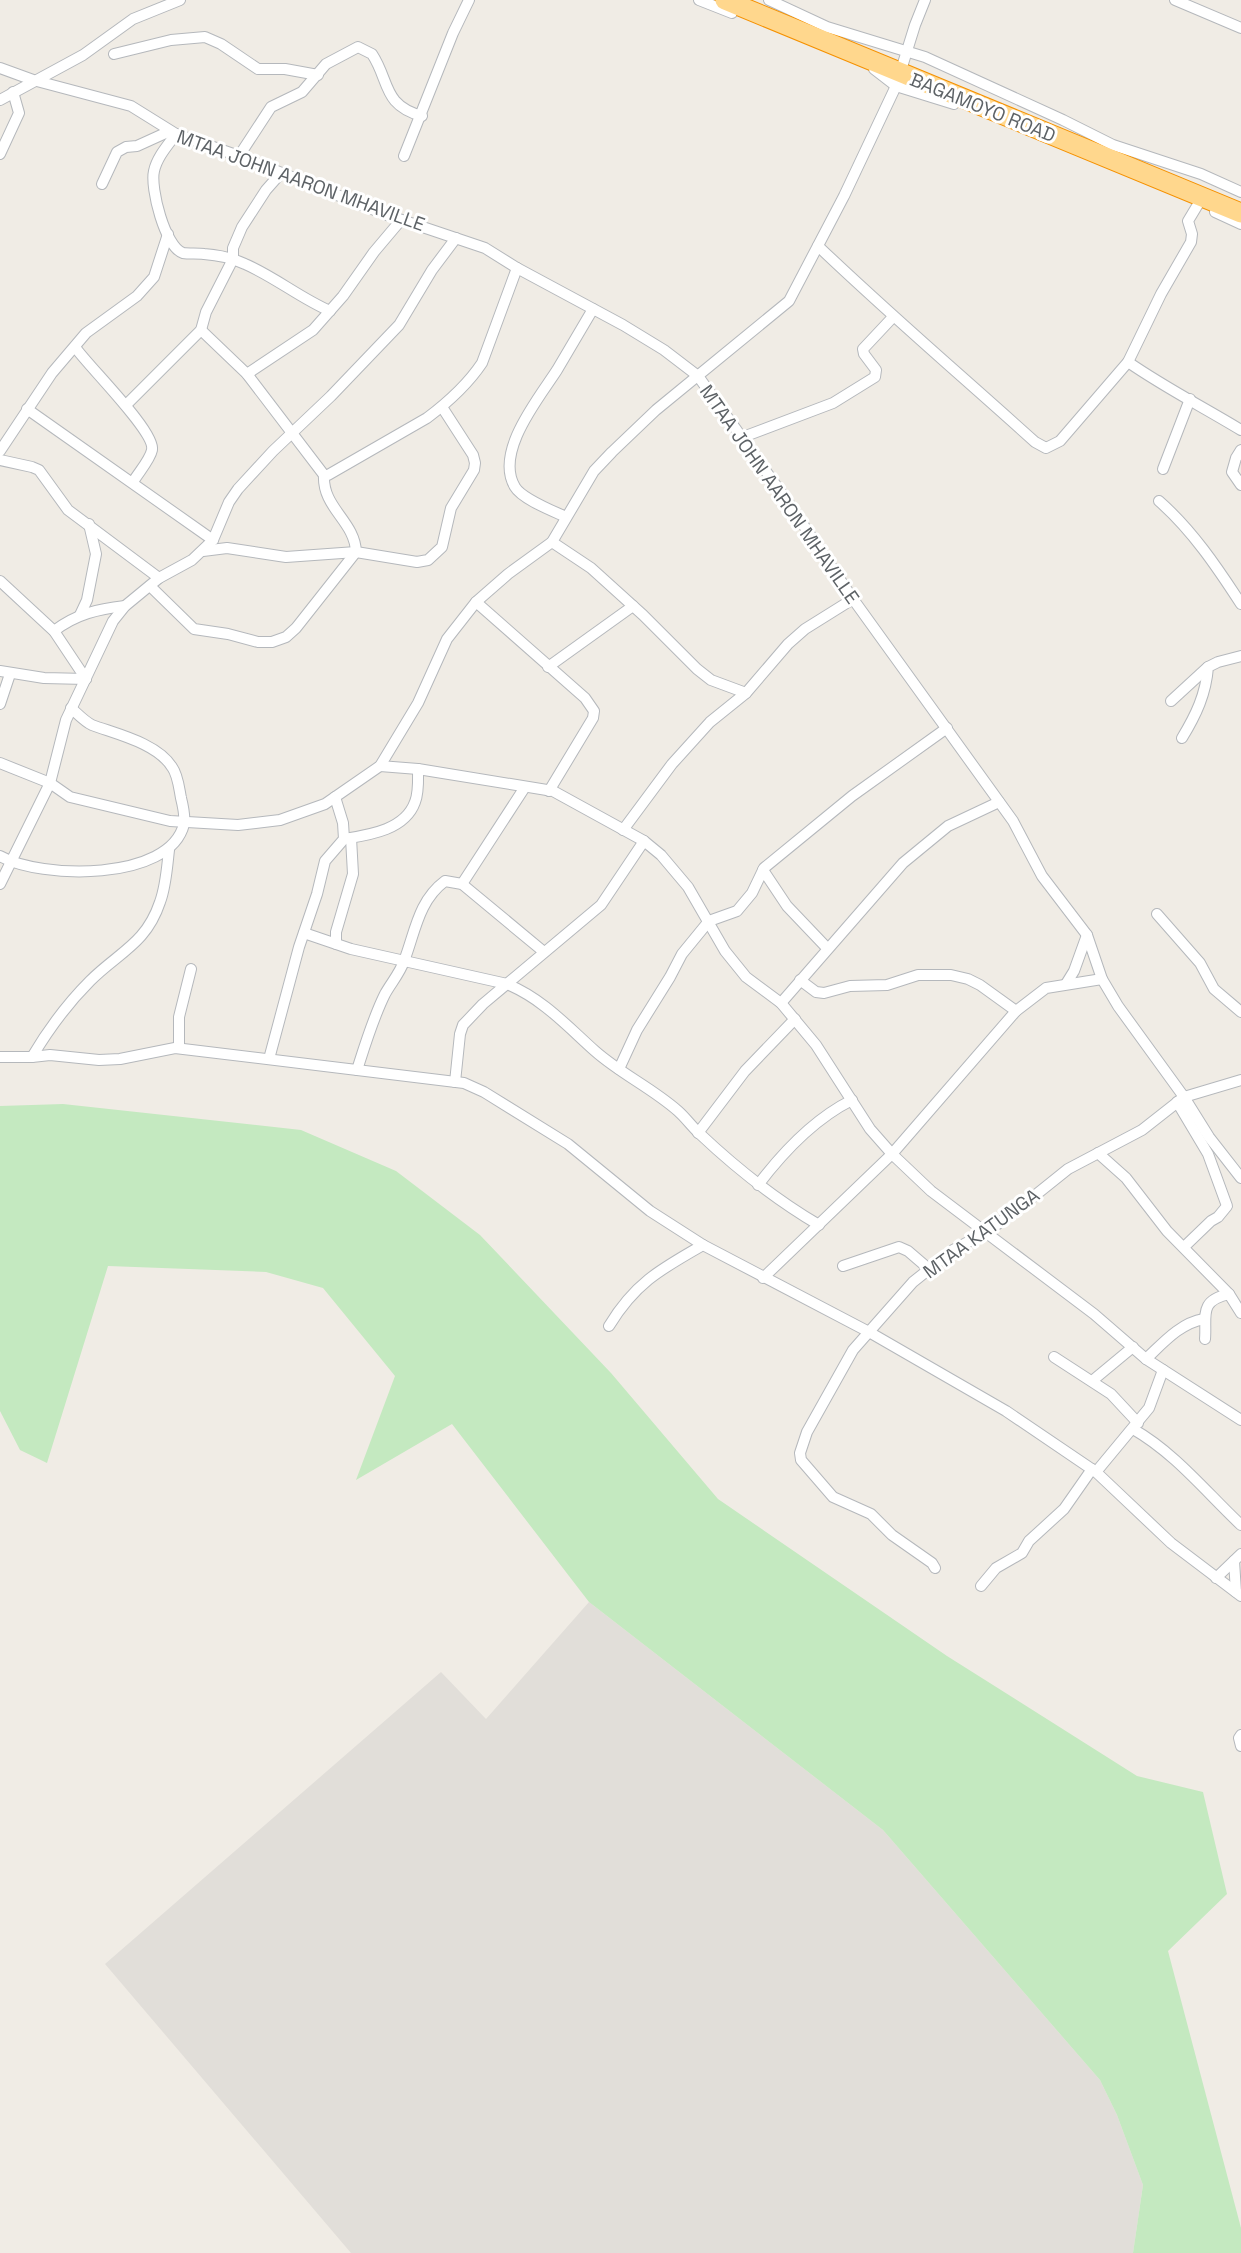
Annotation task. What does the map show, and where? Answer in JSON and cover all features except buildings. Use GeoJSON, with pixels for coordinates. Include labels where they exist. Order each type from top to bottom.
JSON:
{"type":"FeatureCollection","features":[{"type":"Feature","properties":{"kind":"highway","name":"BAGAMOYO ROAD"},"geometry":{"type":"LineString","coordinates":[[725,0],[897,79],[1200,200],[1241,213]]}},
{"type":"Feature","properties":{"kind":"street"},"geometry":{"type":"LineString","coordinates":[[0,100],[83,55],[133,19],[180,0]]}},
{"type":"Feature","properties":{"kind":"street"},"geometry":{"type":"LineString","coordinates":[[404,156],[469,0]]}},
{"type":"Feature","properties":{"kind":"street"},"geometry":{"type":"LineString","coordinates":[[699,0],[897,79]]}},
{"type":"Feature","properties":{"kind":"street"},"geometry":{"type":"LineString","coordinates":[[769,0],[827,27],[925,57],[1112,145],[1191,170],[1241,192]]}},
{"type":"Feature","properties":{"kind":"street"},"geometry":{"type":"LineString","coordinates":[[0,763],[50,783],[70,797],[150,817],[238,825],[281,820],[325,804],[380,766],[418,703],[447,639],[476,602],[508,574],[552,542],[594,471],[656,410],[789,302],[897,79],[925,0]]}},
{"type":"Feature","properties":{"kind":"street"},"geometry":{"type":"LineString","coordinates":[[1175,0],[1241,28]]}},
{"type":"Feature","properties":{"kind":"street"},"geometry":{"type":"LineString","coordinates":[[114,54],[171,40],[205,37],[221,44],[258,69],[285,69],[318,75]]}},
{"type":"Feature","properties":{"kind":"street"},"geometry":{"type":"LineString","coordinates":[[239,156],[271,107],[302,92],[334,60],[355,48],[362,47],[376,60],[385,87],[400,106],[422,116]]}},
{"type":"Feature","properties":{"kind":"street","name":"MTAA JOHN AARON MHAVILLE"},"geometry":{"type":"LineString","coordinates":[[0,68],[33,80],[131,106],[173,133],[401,220],[485,248],[664,350],[698,376],[743,437],[853,599],[947,728],[979,778],[1013,821],[1042,876],[1087,935],[1102,979],[1118,1006],[1180,1100],[1241,1178]]}},
{"type":"Feature","properties":{"kind":"street"},"geometry":{"type":"LineString","coordinates":[[0,154],[19,113],[13,92]]}},
{"type":"Feature","properties":{"kind":"street"},"geometry":{"type":"LineString","coordinates":[[102,184],[117,152],[173,133]]}},
{"type":"Feature","properties":{"kind":"street"},"geometry":{"type":"LineString","coordinates":[[173,133],[154,171],[157,208],[176,249],[184,253],[218,255],[233,259],[330,311]]}},
{"type":"Feature","properties":{"kind":"street"},"geometry":{"type":"LineString","coordinates":[[126,405],[201,330],[206,312],[233,259],[233,248],[242,227],[266,190],[281,173]]}},
{"type":"Feature","properties":{"kind":"street"},"geometry":{"type":"LineString","coordinates":[[818,246],[893,317],[1042,447],[1052,447],[1128,362],[1161,294],[1191,242],[1192,234],[1188,221],[1200,200],[1241,224]]}},
{"type":"Feature","properties":{"kind":"street"},"geometry":{"type":"LineString","coordinates":[[247,374],[306,336],[330,311],[401,220]]}},
{"type":"Feature","properties":{"kind":"street"},"geometry":{"type":"LineString","coordinates":[[0,451],[27,409],[75,347],[96,324],[147,285],[158,267],[167,234]]}},
{"type":"Feature","properties":{"kind":"street"},"geometry":{"type":"LineString","coordinates":[[0,884],[50,783],[66,720],[113,621],[125,606],[155,582],[203,551],[213,540],[229,502],[238,489],[399,325],[432,270],[456,238]]}},
{"type":"Feature","properties":{"kind":"street"},"geometry":{"type":"LineString","coordinates":[[324,475],[344,467],[442,407],[474,374],[482,363],[517,268]]}},
{"type":"Feature","properties":{"kind":"street"},"geometry":{"type":"LineString","coordinates":[[566,517],[525,496],[514,486],[510,473],[512,448],[524,420],[593,309]]}},
{"type":"Feature","properties":{"kind":"street"},"geometry":{"type":"LineString","coordinates":[[743,437],[833,403],[875,377],[876,370],[863,349],[893,317]]}},
{"type":"Feature","properties":{"kind":"street"},"geometry":{"type":"LineString","coordinates":[[0,460],[39,470],[68,510],[89,524],[155,582],[194,629],[258,642],[272,642],[286,637],[356,552],[356,543],[352,533],[329,502],[324,491],[324,475],[247,374],[201,330]]}},
{"type":"Feature","properties":{"kind":"street"},"geometry":{"type":"LineString","coordinates":[[75,347],[85,362],[126,405],[153,447],[132,482]]}},
{"type":"Feature","properties":{"kind":"street"},"geometry":{"type":"LineString","coordinates":[[1128,362],[1164,387],[1190,399],[1241,430]]}},
{"type":"Feature","properties":{"kind":"street"},"geometry":{"type":"LineString","coordinates":[[1163,469],[1190,399]]}},
{"type":"Feature","properties":{"kind":"street"},"geometry":{"type":"LineString","coordinates":[[203,551],[227,548],[286,557],[356,552],[416,562],[433,557],[442,547],[451,508],[469,479],[475,463],[473,455],[442,407]]}},
{"type":"Feature","properties":{"kind":"street"},"geometry":{"type":"LineString","coordinates":[[27,409],[213,540]]}},
{"type":"Feature","properties":{"kind":"street"},"geometry":{"type":"LineString","coordinates":[[1241,450],[1232,466],[1232,472],[1241,485]]}},
{"type":"Feature","properties":{"kind":"street"},"geometry":{"type":"LineString","coordinates":[[1159,501],[1178,518],[1187,533],[1216,563],[1241,604]]}},
{"type":"Feature","properties":{"kind":"street"},"geometry":{"type":"LineString","coordinates":[[80,615],[87,600],[96,554],[89,524]]}},
{"type":"Feature","properties":{"kind":"street"},"geometry":{"type":"LineString","coordinates":[[552,542],[591,568],[711,680],[746,693]]}},
{"type":"Feature","properties":{"kind":"street"},"geometry":{"type":"LineString","coordinates":[[0,581],[54,631],[86,679]]}},
{"type":"Feature","properties":{"kind":"street"},"geometry":{"type":"LineString","coordinates":[[623,830],[686,747],[710,722],[746,693],[788,644],[805,629],[853,599]]}},
{"type":"Feature","properties":{"kind":"street"},"geometry":{"type":"LineString","coordinates":[[476,602],[585,698],[594,711],[593,718],[549,790]]}},
{"type":"Feature","properties":{"kind":"street"},"geometry":{"type":"LineString","coordinates":[[54,631],[80,615],[125,606]]}},
{"type":"Feature","properties":{"kind":"street"},"geometry":{"type":"LineString","coordinates":[[548,667],[633,606]]}},
{"type":"Feature","properties":{"kind":"street"},"geometry":{"type":"LineString","coordinates":[[1171,701],[1208,667],[1241,656]]}},
{"type":"Feature","properties":{"kind":"street"},"geometry":{"type":"LineString","coordinates":[[1182,738],[1194,719],[1206,688],[1208,667]]}},
{"type":"Feature","properties":{"kind":"street"},"geometry":{"type":"LineString","coordinates":[[0,704],[5,673],[44,678],[86,679]]}},
{"type":"Feature","properties":{"kind":"street"},"geometry":{"type":"LineString","coordinates":[[32,1058],[58,1018],[90,981],[137,943],[147,929],[160,902],[169,849],[184,822],[174,771],[167,761],[136,740],[92,725],[71,708]]}},
{"type":"Feature","properties":{"kind":"street"},"geometry":{"type":"LineString","coordinates":[[620,1069],[637,1030],[682,954],[709,921],[730,915],[742,906],[763,870],[852,796],[947,728]]}},
{"type":"Feature","properties":{"kind":"street"},"geometry":{"type":"LineString","coordinates":[[380,766],[418,769],[549,790],[563,794],[644,841],[661,855],[688,887],[725,951],[746,976],[781,1003],[795,1019],[826,1059],[879,1142],[931,1191],[1094,1314],[1146,1359],[1241,1420]]}},
{"type":"Feature","properties":{"kind":"street"},"geometry":{"type":"LineString","coordinates":[[269,1059],[325,861],[348,838],[375,834],[405,817],[415,803],[418,769]]}},
{"type":"Feature","properties":{"kind":"street"},"geometry":{"type":"LineString","coordinates":[[462,884],[525,787]]}},
{"type":"Feature","properties":{"kind":"street"},"geometry":{"type":"LineString","coordinates":[[335,797],[348,838],[353,874],[336,932],[336,944]]}},
{"type":"Feature","properties":{"kind":"street"},"geometry":{"type":"LineString","coordinates":[[781,1003],[903,863],[948,826],[999,802]]}},
{"type":"Feature","properties":{"kind":"street"},"geometry":{"type":"LineString","coordinates":[[455,1082],[463,1025],[506,984],[601,905],[644,841]]}},
{"type":"Feature","properties":{"kind":"street"},"geometry":{"type":"LineString","coordinates":[[0,856],[12,863],[34,868],[107,870],[137,866],[169,849]]}},
{"type":"Feature","properties":{"kind":"street"},"geometry":{"type":"LineString","coordinates":[[763,870],[787,906],[827,948]]}},
{"type":"Feature","properties":{"kind":"street"},"geometry":{"type":"LineString","coordinates":[[357,1070],[385,995],[405,960],[413,930],[425,905],[437,887],[445,881],[462,884],[544,952]]}},
{"type":"Feature","properties":{"kind":"street"},"geometry":{"type":"LineString","coordinates":[[1157,914],[1200,963],[1214,989],[1241,1012]]}},
{"type":"Feature","properties":{"kind":"street"},"geometry":{"type":"LineString","coordinates":[[304,933],[336,944],[506,984],[524,991],[568,1024],[597,1053],[679,1112],[698,1133],[758,1185],[819,1225]]}},
{"type":"Feature","properties":{"kind":"street"},"geometry":{"type":"LineString","coordinates":[[1066,984],[1074,971],[1087,935]]}},
{"type":"Feature","properties":{"kind":"street"},"geometry":{"type":"LineString","coordinates":[[179,1048],[179,1017],[191,969]]}},
{"type":"Feature","properties":{"kind":"street"},"geometry":{"type":"LineString","coordinates":[[800,980],[816,992],[824,993],[850,986],[887,985],[918,975],[951,975],[980,985],[1016,1010]]}},
{"type":"Feature","properties":{"kind":"street"},"geometry":{"type":"LineString","coordinates":[[763,1278],[892,1154],[1016,1010],[1046,988],[1102,979]]}},
{"type":"Feature","properties":{"kind":"street"},"geometry":{"type":"LineString","coordinates":[[698,1133],[745,1071],[795,1019]]}},
{"type":"Feature","properties":{"kind":"street"},"geometry":{"type":"LineString","coordinates":[[0,1057],[32,1058],[50,1055],[99,1060],[179,1048],[464,1083],[484,1092],[559,1138],[650,1211],[703,1245],[869,1332],[1006,1410],[1094,1471],[1171,1543],[1238,1594]]}},
{"type":"Feature","properties":{"kind":"street","name":"MTAA KATUNGA"},"geometry":{"type":"LineString","coordinates":[[935,1568],[932,1563],[892,1535],[871,1514],[833,1497],[801,1460],[800,1453],[807,1432],[853,1350],[912,1282],[953,1250],[985,1233],[1068,1169],[1142,1130],[1180,1100],[1241,1080]]}},
{"type":"Feature","properties":{"kind":"street"},"geometry":{"type":"LineString","coordinates":[[758,1185],[805,1133],[852,1100]]}},
{"type":"Feature","properties":{"kind":"street"},"geometry":{"type":"LineString","coordinates":[[1180,1100],[1208,1154],[1227,1206],[1184,1247]]}},
{"type":"Feature","properties":{"kind":"street"},"geometry":{"type":"LineString","coordinates":[[1098,1153],[1126,1178],[1167,1231],[1234,1296],[1241,1314]]}},
{"type":"Feature","properties":{"kind":"street"},"geometry":{"type":"LineString","coordinates":[[609,1326],[620,1308],[641,1284],[703,1245]]}},
{"type":"Feature","properties":{"kind":"street"},"geometry":{"type":"LineString","coordinates":[[843,1266],[899,1247],[929,1269]]}},
{"type":"Feature","properties":{"kind":"street"},"geometry":{"type":"LineString","coordinates":[[1205,1339],[1205,1308],[1218,1297],[1234,1296]]}},
{"type":"Feature","properties":{"kind":"street"},"geometry":{"type":"LineString","coordinates":[[1146,1359],[1192,1321],[1204,1319]]}},
{"type":"Feature","properties":{"kind":"street"},"geometry":{"type":"LineString","coordinates":[[1092,1381],[1133,1347]]}},
{"type":"Feature","properties":{"kind":"street"},"geometry":{"type":"LineString","coordinates":[[1054,1357],[1111,1394],[1135,1426],[1185,1469],[1241,1525]]}},
{"type":"Feature","properties":{"kind":"street"},"geometry":{"type":"LineString","coordinates":[[981,1586],[996,1568],[1018,1556],[1029,1541],[1064,1509],[1135,1426],[1149,1408],[1163,1370]]}},
{"type":"Feature","properties":{"kind":"street"},"geometry":{"type":"LineString","coordinates":[[1216,1578],[1238,1558]]}},
{"type":"Feature","properties":{"kind":"street"},"geometry":{"type":"LineString","coordinates":[[1238,1558],[1238,1594]]}},
{"type":"Feature","properties":{"kind":"street"},"geometry":{"type":"LineString","coordinates":[[1241,1735],[1241,1746]]}},
{"type":"Feature","properties":{"kind":"shaded area"},"geometry":{"type":"Polygon","coordinates":[[[589,1602],[883,1830],[1100,2080],[1117,2115],[1143,2185],[1133,2253],[351,2253],[105,1964],[441,1672],[486,1719],[589,1602]]]}},
{"type":"Feature","properties":{"kind":"green space"},"geometry":{"type":"Polygon","coordinates":[[[63,1104],[301,1130],[396,1171],[480,1235],[611,1373],[718,1499],[947,1656],[1137,1776],[1203,1792],[1227,1894],[1168,1951],[1241,2228],[1241,2253],[1133,2253],[1143,2185],[1117,2115],[1100,2080],[883,1830],[589,1602],[452,1424],[356,1480],[395,1376],[323,1288],[266,1272],[108,1266],[47,1463],[20,1450],[0,1411],[0,1106],[63,1104]]]}}]}
